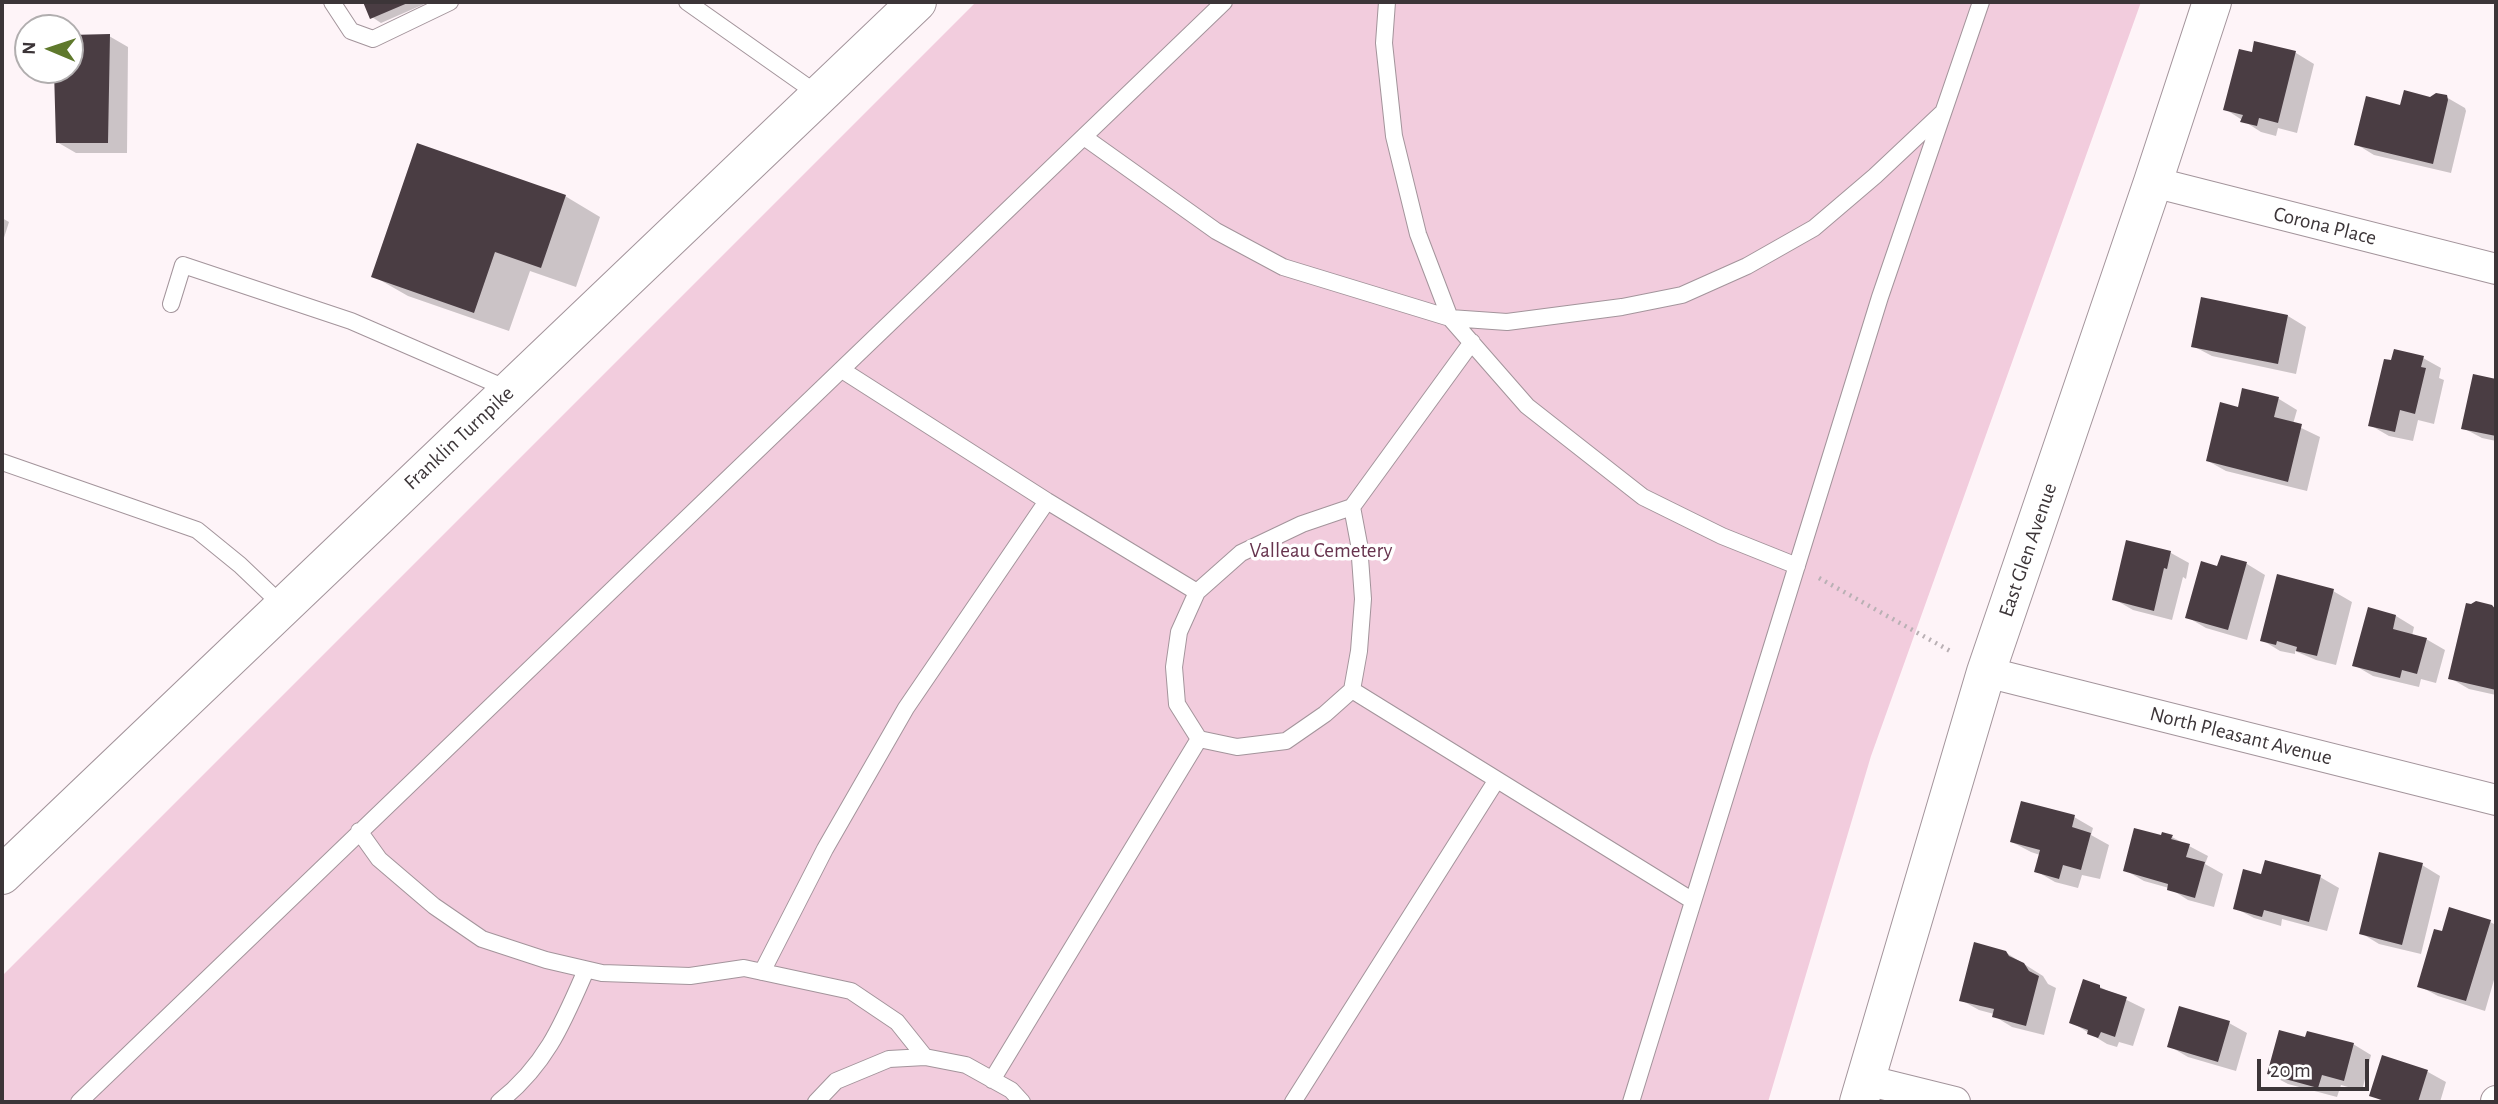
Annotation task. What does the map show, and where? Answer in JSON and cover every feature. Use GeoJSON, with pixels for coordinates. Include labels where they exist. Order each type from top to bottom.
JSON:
{"type":"FeatureCollection","features":[{"type":"Feature","properties":{"kind":"street","name":"Franklin Turnpike"},"geometry":{"type":"LineString","coordinates":[[2,875],[917,2]]}},
{"type":"Feature","properties":{"kind":"street","name":"East Glen Avenue"},"geometry":{"type":"LineString","coordinates":[[1863,1091],[1986,672],[2212,2]]}},
{"type":"Feature","properties":{"kind":"street","name":"Corona Place"},"geometry":{"type":"LineString","coordinates":[[2153,182],[2496,269]]}},
{"type":"Feature","properties":{"kind":"street","name":"North Pleasant Avenue"},"geometry":{"type":"LineString","coordinates":[[1986,672],[2496,800]]}},
{"type":"Feature","properties":{"kind":"street"},"geometry":{"type":"LineString","coordinates":[[1863,1091],[1955,1102]]}},
{"type":"Feature","properties":{"kind":"lane"},"geometry":{"type":"LineString","coordinates":[[332,2],[351,31],[373,39],[450,2]]}},
{"type":"Feature","properties":{"kind":"lane"},"geometry":{"type":"LineString","coordinates":[[687,2],[819,95]]}},
{"type":"Feature","properties":{"kind":"lane"},"geometry":{"type":"LineString","coordinates":[[79,1102],[1224,2]]}},
{"type":"Feature","properties":{"kind":"lane"},"geometry":{"type":"LineString","coordinates":[[1387,2],[1384,43],[1394,136],[1418,234],[1450,318],[1528,406],[1643,497],[1722,536],[1797,566]]}},
{"type":"Feature","properties":{"kind":"lane"},"geometry":{"type":"LineString","coordinates":[[1631,1102],[1880,297],[1981,2]]}},
{"type":"Feature","properties":{"kind":"lane"},"geometry":{"type":"LineString","coordinates":[[1084,137],[1216,231],[1283,267],[1450,318],[1507,322],[1622,307],[1682,295],[1747,266],[1814,228],[1875,176],[1943,111]]}},
{"type":"Feature","properties":{"kind":"lane"},"geometry":{"type":"LineString","coordinates":[[171,304],[183,265],[351,321],[510,390]]}},
{"type":"Feature","properties":{"kind":"lane"},"geometry":{"type":"LineString","coordinates":[[1352,507],[1359,544],[1363,599],[1359,651],[1352,690],[1325,715],[1286,741],[1237,747],[1199,739],[1177,704],[1174,667],[1179,632],[1198,592],[1241,554],[1302,524],[1352,507],[1472,342]]}},
{"type":"Feature","properties":{"kind":"lane"},"geometry":{"type":"LineString","coordinates":[[842,370],[1198,592]]}},
{"type":"Feature","properties":{"kind":"lane"},"geometry":{"type":"LineString","coordinates":[[3,466],[197,530],[240,565],[282,605]]}},
{"type":"Feature","properties":{"kind":"lane"},"geometry":{"type":"LineString","coordinates":[[762,972],[825,849],[906,708],[1047,500]]}},
{"type":"Feature","properties":{"kind":"lane"},"geometry":{"type":"LineString","coordinates":[[1352,690],[1693,901]]}},
{"type":"Feature","properties":{"kind":"lane"},"geometry":{"type":"LineString","coordinates":[[992,1080],[1199,739]]}},
{"type":"Feature","properties":{"kind":"lane"},"geometry":{"type":"LineString","coordinates":[[1293,1102],[1496,781]]}},
{"type":"Feature","properties":{"kind":"lane"},"geometry":{"type":"LineString","coordinates":[[359,831],[379,859],[434,906],[482,939],[546,960],[602,973],[690,976],[744,968],[851,991],[897,1022],[925,1057]]}},
{"type":"Feature","properties":{"kind":"lane"},"geometry":{"type":"LineString","coordinates":[[499,1102],[530,1074],[559,1032],[586,970]]}},
{"type":"Feature","properties":{"kind":"lane"},"geometry":{"type":"LineString","coordinates":[[816,1102],[836,1082],[889,1059],[925,1057],[966,1065],[1010,1090],[1022,1102]]}},
{"type":"Feature","properties":{"kind":"path"},"geometry":{"type":"LineString","coordinates":[[1797,566],[1986,672]]}},
{"type":"Feature","properties":{"kind":"green space","name":"Valleau Cemetery"},"geometry":{"type":"Polygon","coordinates":[[[976,2],[2141,2],[1871,756],[1768,1102],[2,1102],[2,976],[976,2]]]}},
{"type":"Feature","properties":{"kind":"building"},"geometry":{"type":"Polygon","coordinates":[[[363,2],[410,2],[370,19],[363,2]]]}},
{"type":"Feature","properties":{"kind":"building"},"geometry":{"type":"Polygon","coordinates":[[[110,34],[108,143],[56,143],[54,84],[84,84],[84,35],[110,34]]]}},
{"type":"Feature","properties":{"kind":"building"},"geometry":{"type":"Polygon","coordinates":[[[2254,41],[2296,51],[2278,123],[2259,118],[2257,126],[2240,122],[2243,115],[2223,110],[2239,49],[2252,52],[2254,41]]]}},
{"type":"Feature","properties":{"kind":"building"},"geometry":{"type":"Polygon","coordinates":[[[2404,90],[2430,97],[2436,93],[2447,95],[2433,164],[2354,145],[2366,96],[2400,105],[2404,90]]]}},
{"type":"Feature","properties":{"kind":"building"},"geometry":{"type":"Polygon","coordinates":[[[417,143],[566,195],[541,268],[495,252],[474,313],[371,277],[417,143]]]}},
{"type":"Feature","properties":{"kind":"building"},"geometry":{"type":"Polygon","coordinates":[[[2201,297],[2288,315],[2278,364],[2191,347],[2201,297]]]}},
{"type":"Feature","properties":{"kind":"building"},"geometry":{"type":"Polygon","coordinates":[[[2394,349],[2424,356],[2421,367],[2426,368],[2415,414],[2400,410],[2395,432],[2368,426],[2384,359],[2391,360],[2394,349]]]}},
{"type":"Feature","properties":{"kind":"building"},"geometry":{"type":"Polygon","coordinates":[[[2473,374],[2496,379],[2496,436],[2461,429],[2473,374]]]}},
{"type":"Feature","properties":{"kind":"building"},"geometry":{"type":"Polygon","coordinates":[[[2242,388],[2279,397],[2274,417],[2302,424],[2288,482],[2206,461],[2220,402],[2238,407],[2242,388]]]}},
{"type":"Feature","properties":{"kind":"building"},"geometry":{"type":"Polygon","coordinates":[[[2126,540],[2171,551],[2167,569],[2164,568],[2154,611],[2112,600],[2126,540]]]}},
{"type":"Feature","properties":{"kind":"building"},"geometry":{"type":"Polygon","coordinates":[[[2221,555],[2247,562],[2228,630],[2185,618],[2201,561],[2217,566],[2221,555]]]}},
{"type":"Feature","properties":{"kind":"building"},"geometry":{"type":"Polygon","coordinates":[[[2277,574],[2334,589],[2317,656],[2296,651],[2297,647],[2277,641],[2276,645],[2260,641],[2277,574]]]}},
{"type":"Feature","properties":{"kind":"building"},"geometry":{"type":"Polygon","coordinates":[[[2476,601],[2492,605],[2496,610],[2496,690],[2448,679],[2466,603],[2476,601]]]}},
{"type":"Feature","properties":{"kind":"building"},"geometry":{"type":"Polygon","coordinates":[[[2368,607],[2396,615],[2393,629],[2427,638],[2417,674],[2402,670],[2400,678],[2352,666],[2368,607]]]}},
{"type":"Feature","properties":{"kind":"building"},"geometry":{"type":"Polygon","coordinates":[[[2021,801],[2075,815],[2072,827],[2091,833],[2081,870],[2063,865],[2059,879],[2034,872],[2040,850],[2010,842],[2021,801]]]}},
{"type":"Feature","properties":{"kind":"building"},"geometry":{"type":"Polygon","coordinates":[[[2134,828],[2161,835],[2162,832],[2173,835],[2171,839],[2190,844],[2186,857],[2205,862],[2195,898],[2167,890],[2168,884],[2123,871],[2134,828]]]}},
{"type":"Feature","properties":{"kind":"building"},"geometry":{"type":"Polygon","coordinates":[[[2379,852],[2423,863],[2402,945],[2359,934],[2379,852]]]}},
{"type":"Feature","properties":{"kind":"building"},"geometry":{"type":"Polygon","coordinates":[[[2265,860],[2321,875],[2309,922],[2264,910],[2262,917],[2233,909],[2243,869],[2261,874],[2265,860]]]}},
{"type":"Feature","properties":{"kind":"building"},"geometry":{"type":"Polygon","coordinates":[[[2449,907],[2491,920],[2466,1001],[2417,987],[2434,929],[2442,931],[2449,907]]]}},
{"type":"Feature","properties":{"kind":"building"},"geometry":{"type":"Polygon","coordinates":[[[1974,942],[2006,951],[2009,956],[2024,963],[2029,971],[2039,976],[2026,1026],[1992,1017],[1994,1009],[1959,1001],[1974,942]]]}},
{"type":"Feature","properties":{"kind":"building"},"geometry":{"type":"Polygon","coordinates":[[[2083,979],[2127,997],[2115,1037],[2101,1032],[2098,1038],[2087,1034],[2088,1030],[2069,1023],[2083,979]]]}},
{"type":"Feature","properties":{"kind":"building"},"geometry":{"type":"Polygon","coordinates":[[[2179,1006],[2230,1021],[2218,1062],[2167,1047],[2179,1006]]]}},
{"type":"Feature","properties":{"kind":"building"},"geometry":{"type":"Polygon","coordinates":[[[2279,1030],[2305,1037],[2307,1031],[2354,1043],[2344,1081],[2322,1075],[2318,1088],[2267,1074],[2279,1030]]]}},
{"type":"Feature","properties":{"kind":"building"},"geometry":{"type":"Polygon","coordinates":[[[2382,1055],[2428,1070],[2418,1102],[2388,1102],[2369,1096],[2382,1055]]]}}]}
